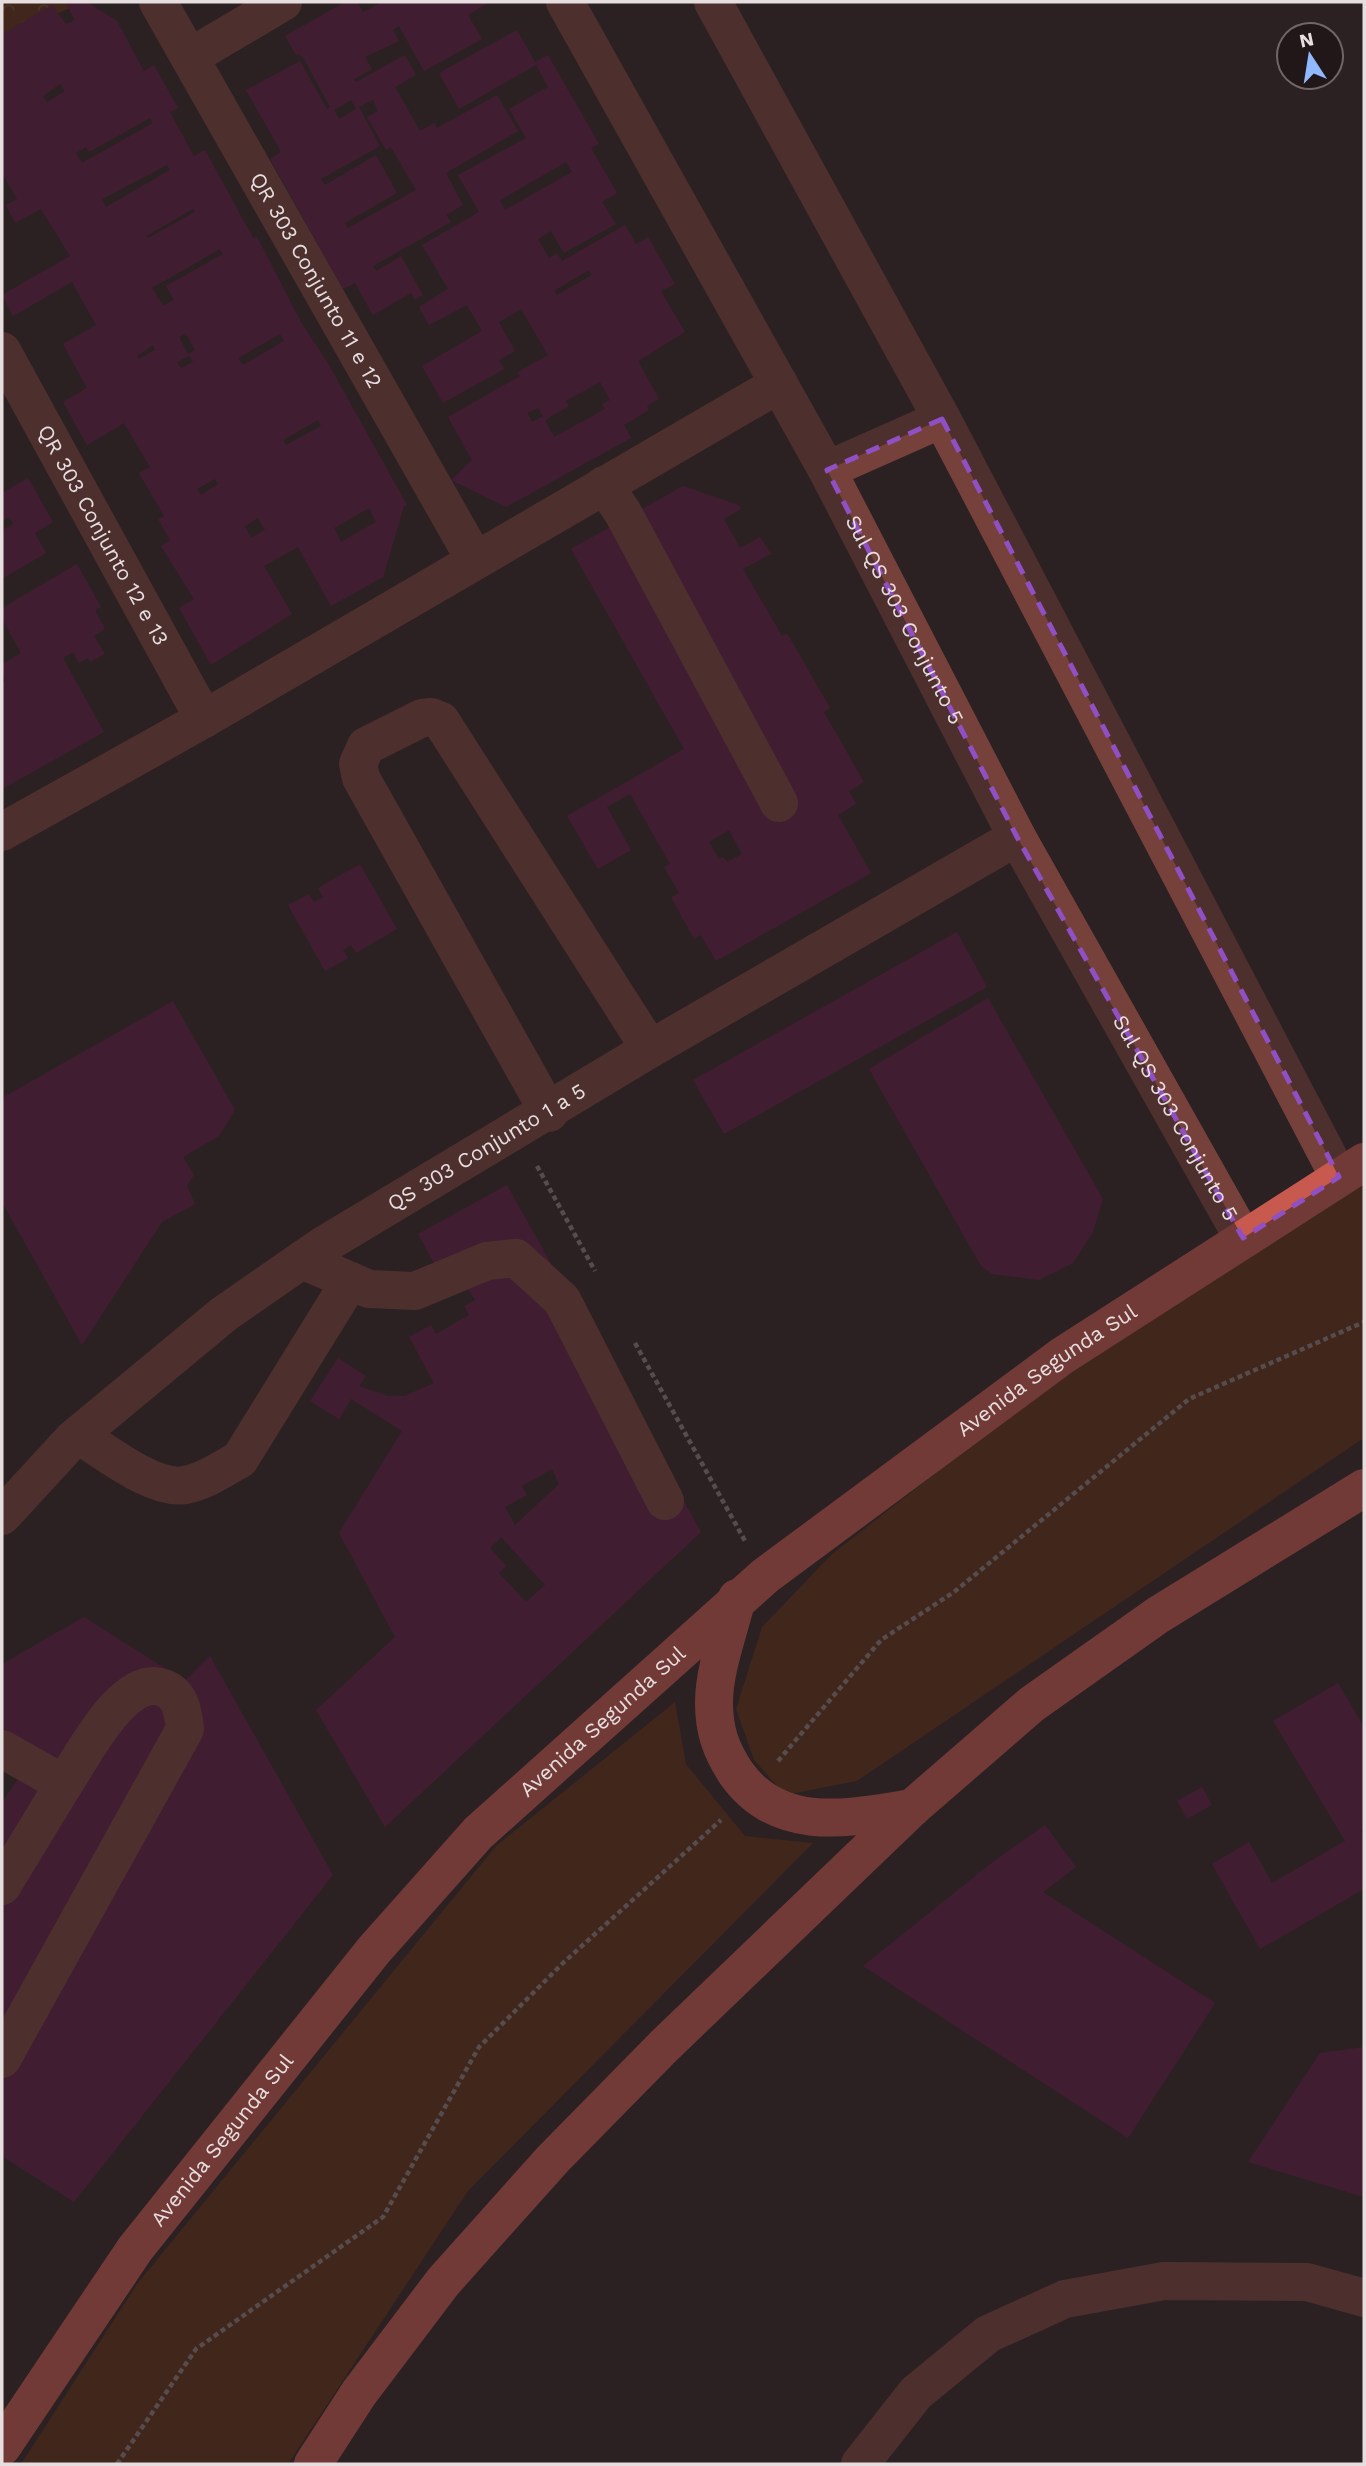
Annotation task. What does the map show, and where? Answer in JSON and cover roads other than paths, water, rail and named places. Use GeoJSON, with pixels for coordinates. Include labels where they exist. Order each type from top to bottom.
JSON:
{"type":"FeatureCollection","features":[{"type":"Feature","properties":{"kind":"main road","name":"Avenida Segunda Sul"},"geometry":{"type":"LineString","coordinates":[[2,2447],[135,2249],[374,1950],[478,1833],[751,1587],[1062,1356],[1351,1170]]}},
{"type":"Feature","properties":{"kind":"main road"},"geometry":{"type":"LineString","coordinates":[[313,2464],[359,2393],[443,2282],[554,2159],[664,2046],[912,1808],[1042,1697],[1158,1615],[1364,1488]]}},
{"type":"Feature","properties":{"kind":"main road"},"geometry":{"type":"LineString","coordinates":[[751,1587],[714,1702],[720,1750],[751,1793],[790,1813],[840,1819],[912,1808]]}},
{"type":"Feature","properties":{"kind":"street","name":"QR 303 Conjunto 11 e 12"},"geometry":{"type":"LineString","coordinates":[[158,2],[475,560]]}},
{"type":"Feature","properties":{"kind":"street"},"geometry":{"type":"LineString","coordinates":[[190,57],[283,2]]}},
{"type":"Feature","properties":{"kind":"street","name":"Sul QS 303 Conjunto 5"},"geometry":{"type":"LineString","coordinates":[[565,2],[827,470],[1017,837],[1243,1238]]}},
{"type":"Feature","properties":{"kind":"street"},"geometry":{"type":"LineString","coordinates":[[713,2],[1351,1170]]}},
{"type":"Feature","properties":{"kind":"street","name":"QR 303 Conjunto 12 e 13"},"geometry":{"type":"LineString","coordinates":[[2,351],[204,719]]}},
{"type":"Feature","properties":{"kind":"street"},"geometry":{"type":"LineString","coordinates":[[2,832],[204,719],[779,384]]}},
{"type":"Feature","properties":{"kind":"street"},"geometry":{"type":"LineString","coordinates":[[827,470],[942,419]]}},
{"type":"Feature","properties":{"kind":"street"},"geometry":{"type":"LineString","coordinates":[[604,485],[623,513],[779,803]]}},
{"type":"Feature","properties":{"kind":"street"},"geometry":{"type":"LineString","coordinates":[[534,1122],[361,778],[358,764],[366,746],[422,718],[431,717],[441,721],[650,1049]]}},
{"type":"Feature","properties":{"kind":"street","name":"QS 303 Conjunto 1 a 5"},"geometry":{"type":"LineString","coordinates":[[2,1516],[78,1435],[224,1314],[302,1260],[534,1122],[650,1049],[1017,837]]}},
{"type":"Feature","properties":{"kind":"street"},"geometry":{"type":"LineString","coordinates":[[302,1260],[369,1289],[415,1291],[487,1261],[516,1258],[562,1300],[665,1501]]}},
{"type":"Feature","properties":{"kind":"street"},"geometry":{"type":"LineString","coordinates":[[78,1435],[158,1483],[184,1485],[212,1476],[240,1459],[349,1281]]}},
{"type":"Feature","properties":{"kind":"street"},"geometry":{"type":"LineString","coordinates":[[2,1886],[64,1784],[119,1703],[137,1689],[154,1684],[173,1692],[183,1710],[185,1729],[2,2059]]}},
{"type":"Feature","properties":{"kind":"street"},"geometry":{"type":"LineString","coordinates":[[2,1749],[64,1784]]}},
{"type":"Feature","properties":{"kind":"street"},"geometry":{"type":"LineString","coordinates":[[860,2464],[916,2393],[988,2334],[1065,2300],[1164,2281],[1307,2282],[1364,2298]]}}]}
